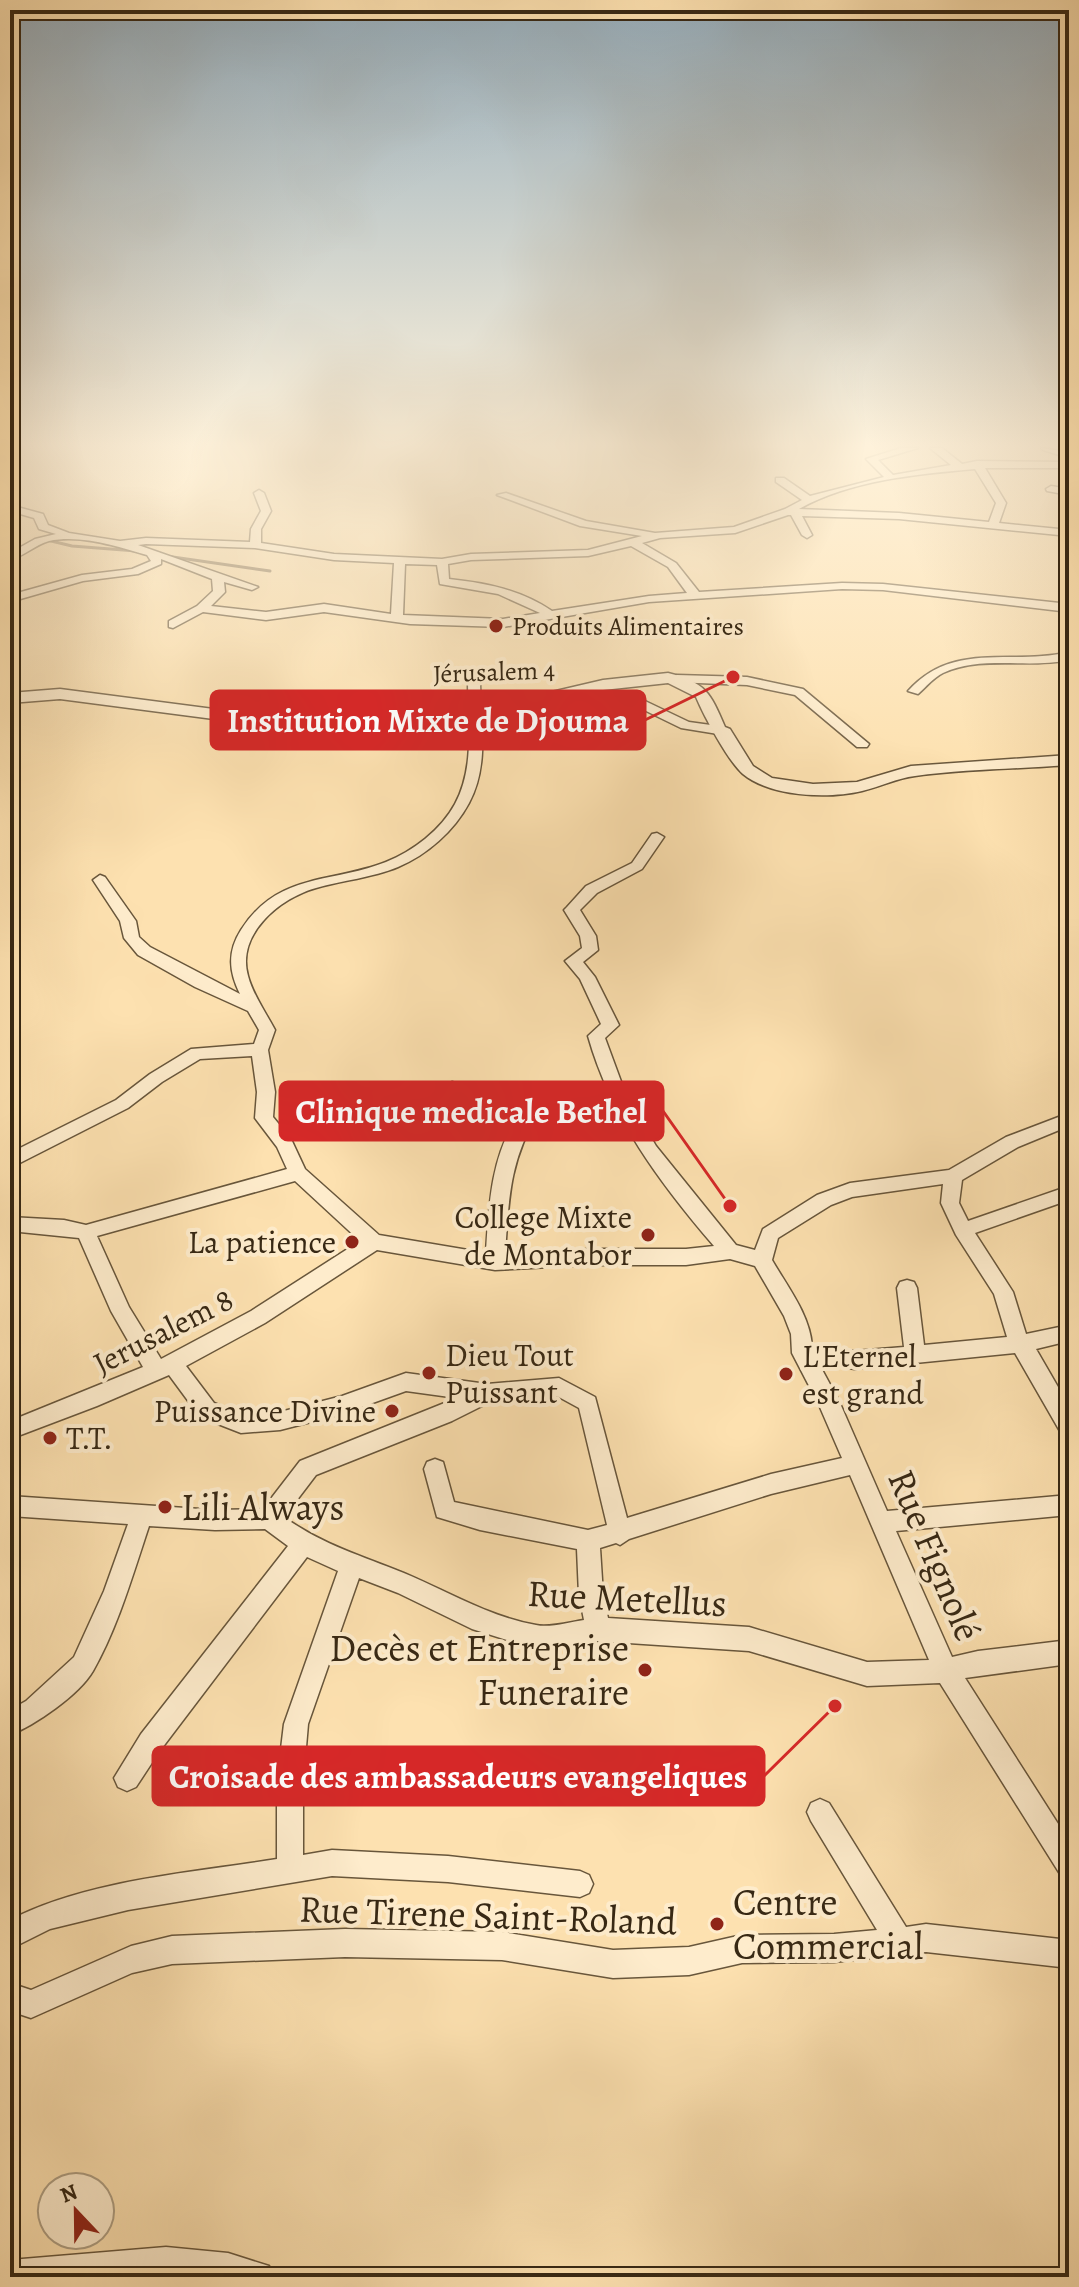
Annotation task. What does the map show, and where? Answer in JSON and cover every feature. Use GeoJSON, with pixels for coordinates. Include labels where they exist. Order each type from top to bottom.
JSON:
{"type":"FeatureCollection","features":[{"type":"Feature","properties":{"kind":"street"},"geometry":{"type":"LineString","coordinates":[[153,555],[191,563],[218,577],[252,587]]}},
{"type":"Feature","properties":{"kind":"street"},"geometry":{"type":"LineString","coordinates":[[10,599],[82,578],[134,572],[157,562],[153,555]]}},
{"type":"Feature","properties":{"kind":"street"},"geometry":{"type":"LineString","coordinates":[[319,555],[442,562],[471,557],[550,555]]}},
{"type":"Feature","properties":{"kind":"street"},"geometry":{"type":"LineString","coordinates":[[654,555],[672,565],[694,594]]}},
{"type":"Feature","properties":{"kind":"street"},"geometry":{"type":"LineString","coordinates":[[397,618],[400,561]]}},
{"type":"Feature","properties":{"kind":"street"},"geometry":{"type":"LineString","coordinates":[[442,562],[444,582],[509,591],[553,617]]}},
{"type":"Feature","properties":{"kind":"street"},"geometry":{"type":"LineString","coordinates":[[173,624],[201,608],[219,592],[218,577]]}},
{"type":"Feature","properties":{"kind":"street"},"geometry":{"type":"LineString","coordinates":[[201,608],[266,616],[324,608],[397,618],[503,623],[694,594],[842,586],[883,587],[1069,608]]}},
{"type":"Feature","properties":{"kind":"street"},"geometry":{"type":"LineString","coordinates":[[914,691],[935,672],[951,666],[1005,659],[1055,661],[1069,656]]}},
{"type":"Feature","properties":{"kind":"street"},"geometry":{"type":"LineString","coordinates":[[677,679],[703,694],[718,730]]}},
{"type":"Feature","properties":{"kind":"street"},"geometry":{"type":"LineString","coordinates":[[677,679],[747,681],[799,692],[862,744]]}},
{"type":"Feature","properties":{"kind":"street","name":"Jérusalem 4"},"geometry":{"type":"LineString","coordinates":[[10,698],[60,694],[229,716],[297,713],[418,699],[474,701],[554,697],[603,685],[677,679]]}},
{"type":"Feature","properties":{"kind":"street"},"geometry":{"type":"LineString","coordinates":[[474,683],[478,720],[473,773],[464,800],[448,824],[403,860],[352,878],[297,890],[260,913],[242,941],[238,971],[267,1030],[260,1050],[266,1092],[264,1118],[285,1144],[298,1173],[374,1242],[495,1262],[589,1257],[686,1257],[730,1251],[762,1260],[770,1234],[824,1200],[850,1190],[953,1176],[1012,1142],[1069,1119]]}},
{"type":"Feature","properties":{"kind":"street"},"geometry":{"type":"LineString","coordinates":[[554,697],[645,705],[686,725],[724,732],[747,769],[767,782],[813,789],[858,787],[911,771],[1069,760]]}},
{"type":"Feature","properties":{"kind":"street"},"geometry":{"type":"LineString","coordinates":[[390,732],[395,702]]}},
{"type":"Feature","properties":{"kind":"street"},"geometry":{"type":"LineString","coordinates":[[657,837],[644,860],[627,876],[588,890],[579,898],[572,910],[588,936],[590,950],[573,961],[587,973],[597,995],[600,1012],[611,1025],[596,1036],[612,1086],[650,1150],[730,1251]]}},
{"type":"Feature","properties":{"kind":"street"},"geometry":{"type":"LineString","coordinates":[[100,880],[128,921],[130,940],[150,955],[201,983],[254,1007]]}},
{"type":"Feature","properties":{"kind":"street"},"geometry":{"type":"LineString","coordinates":[[10,1161],[122,1104],[197,1053],[260,1050]]}},
{"type":"Feature","properties":{"kind":"street"},"geometry":{"type":"LineString","coordinates":[[452,1088],[509,1102],[530,1111],[506,1160],[498,1200],[495,1262]]}},
{"type":"Feature","properties":{"kind":"street"},"geometry":{"type":"LineString","coordinates":[[10,1224],[64,1227],[86,1232],[298,1173]]}},
{"type":"Feature","properties":{"kind":"street"},"geometry":{"type":"LineString","coordinates":[[953,1176],[950,1203],[963,1230],[1003,1292],[1019,1344],[1027,1351],[1068,1422]]}},
{"type":"Feature","properties":{"kind":"street"},"geometry":{"type":"LineString","coordinates":[[963,1230],[1069,1193]]}},
{"type":"Feature","properties":{"kind":"street"},"geometry":{"type":"LineString","coordinates":[[86,1232],[121,1311],[164,1367],[207,1410],[241,1424],[280,1421],[342,1405],[406,1382],[487,1393],[559,1387],[588,1403],[620,1534]]}},
{"type":"Feature","properties":{"kind":"street","name":"Jerusalem 8"},"geometry":{"type":"LineString","coordinates":[[10,1430],[91,1401],[164,1367],[298,1294],[374,1242]]}},
{"type":"Feature","properties":{"kind":"street","name":"Rue Fignolé"},"geometry":{"type":"LineString","coordinates":[[762,1260],[793,1314],[801,1334],[802,1353],[815,1373],[946,1671],[1069,1865]]}},
{"type":"Feature","properties":{"kind":"street"},"geometry":{"type":"LineString","coordinates":[[907,1288],[908,1320],[913,1329],[915,1353]]}},
{"type":"Feature","properties":{"kind":"street"},"geometry":{"type":"LineString","coordinates":[[802,1353],[855,1360],[1019,1344],[1069,1333]]}},
{"type":"Feature","properties":{"kind":"street"},"geometry":{"type":"LineString","coordinates":[[10,1506],[215,1520],[269,1519],[308,1468],[372,1440],[445,1414],[487,1393]]}},
{"type":"Feature","properties":{"kind":"street"},"geometry":{"type":"LineString","coordinates":[[435,1469],[445,1510],[482,1522],[542,1530],[588,1541],[620,1534],[771,1484],[856,1464]]}},
{"type":"Feature","properties":{"kind":"street"},"geometry":{"type":"LineString","coordinates":[[881,1522],[1069,1505]]}},
{"type":"Feature","properties":{"kind":"street"},"geometry":{"type":"LineString","coordinates":[[10,1723],[35,1710],[83,1665],[115,1593],[142,1515]]}},
{"type":"Feature","properties":{"kind":"street","name":"Rue Metellus"},"geometry":{"type":"LineString","coordinates":[[269,1519],[303,1544],[405,1585],[472,1618],[539,1638],[598,1629],[749,1639],[867,1674],[946,1671],[978,1663],[1069,1652]]}},
{"type":"Feature","properties":{"kind":"street"},"geometry":{"type":"LineString","coordinates":[[588,1541],[591,1595],[598,1629]]}},
{"type":"Feature","properties":{"kind":"street"},"geometry":{"type":"LineString","coordinates":[[127,1778],[150,1743],[303,1544]]}},
{"type":"Feature","properties":{"kind":"street"},"geometry":{"type":"LineString","coordinates":[[290,1869],[290,1782],[296,1724],[352,1565]]}},
{"type":"Feature","properties":{"kind":"street"},"geometry":{"type":"LineString","coordinates":[[820,1812],[900,1942]]}},
{"type":"Feature","properties":{"kind":"street"},"geometry":{"type":"LineString","coordinates":[[10,1935],[46,1916],[128,1897],[332,1863],[448,1869],[580,1884]]}},
{"type":"Feature","properties":{"kind":"street","name":"Rue Tirene Saint-Roland"},"geometry":{"type":"LineString","coordinates":[[12,1994],[31,2004],[131,1960],[172,1950],[345,1943],[502,1946],[613,1964],[689,1961],[742,1949],[834,1948],[926,1938],[1069,1954]]}},
{"type":"Feature","properties":{"kind":"street"},"geometry":{"type":"LineString","coordinates":[[10,2276],[135,2261],[235,2268],[258,2277]]}},
{"type":"Feature","properties":{"kind":"waterway"},"geometry":{"type":"LineString","coordinates":[[166,556],[270,571]]}},
{"type":"Feature","properties":{"kind":"place","name":"Produits Alimentaires"},"geometry":{"type":"Point","coordinates":[496,626]}},
{"type":"Feature","properties":{"kind":"place","name":"Institution Mixte de Djouma"},"geometry":{"type":"Point","coordinates":[733,677]}},
{"type":"Feature","properties":{"kind":"place","name":"Clinique medicale Bethel"},"geometry":{"type":"Point","coordinates":[730,1206]}},
{"type":"Feature","properties":{"kind":"place","name":"College Mixte de Montabor"},"geometry":{"type":"Point","coordinates":[648,1235]}},
{"type":"Feature","properties":{"kind":"place","name":"La patience"},"geometry":{"type":"Point","coordinates":[352,1242]}},
{"type":"Feature","properties":{"kind":"place","name":"Dieu Tout Puissant"},"geometry":{"type":"Point","coordinates":[429,1373]}},
{"type":"Feature","properties":{"kind":"place","name":"L'Eternel est grand"},"geometry":{"type":"Point","coordinates":[786,1374]}},
{"type":"Feature","properties":{"kind":"place","name":"Puissance Divine"},"geometry":{"type":"Point","coordinates":[392,1411]}},
{"type":"Feature","properties":{"kind":"place","name":"T.T."},"geometry":{"type":"Point","coordinates":[50,1438]}},
{"type":"Feature","properties":{"kind":"place","name":"Lili Always"},"geometry":{"type":"Point","coordinates":[165,1507]}},
{"type":"Feature","properties":{"kind":"place","name":"Decès et Entreprise Funeraire"},"geometry":{"type":"Point","coordinates":[645,1670]}},
{"type":"Feature","properties":{"kind":"place","name":"Croisade des ambassadeurs evangeliques"},"geometry":{"type":"Point","coordinates":[835,1706]}},
{"type":"Feature","properties":{"kind":"place","name":"Centre Commercial"},"geometry":{"type":"Point","coordinates":[717,1924]}}]}
